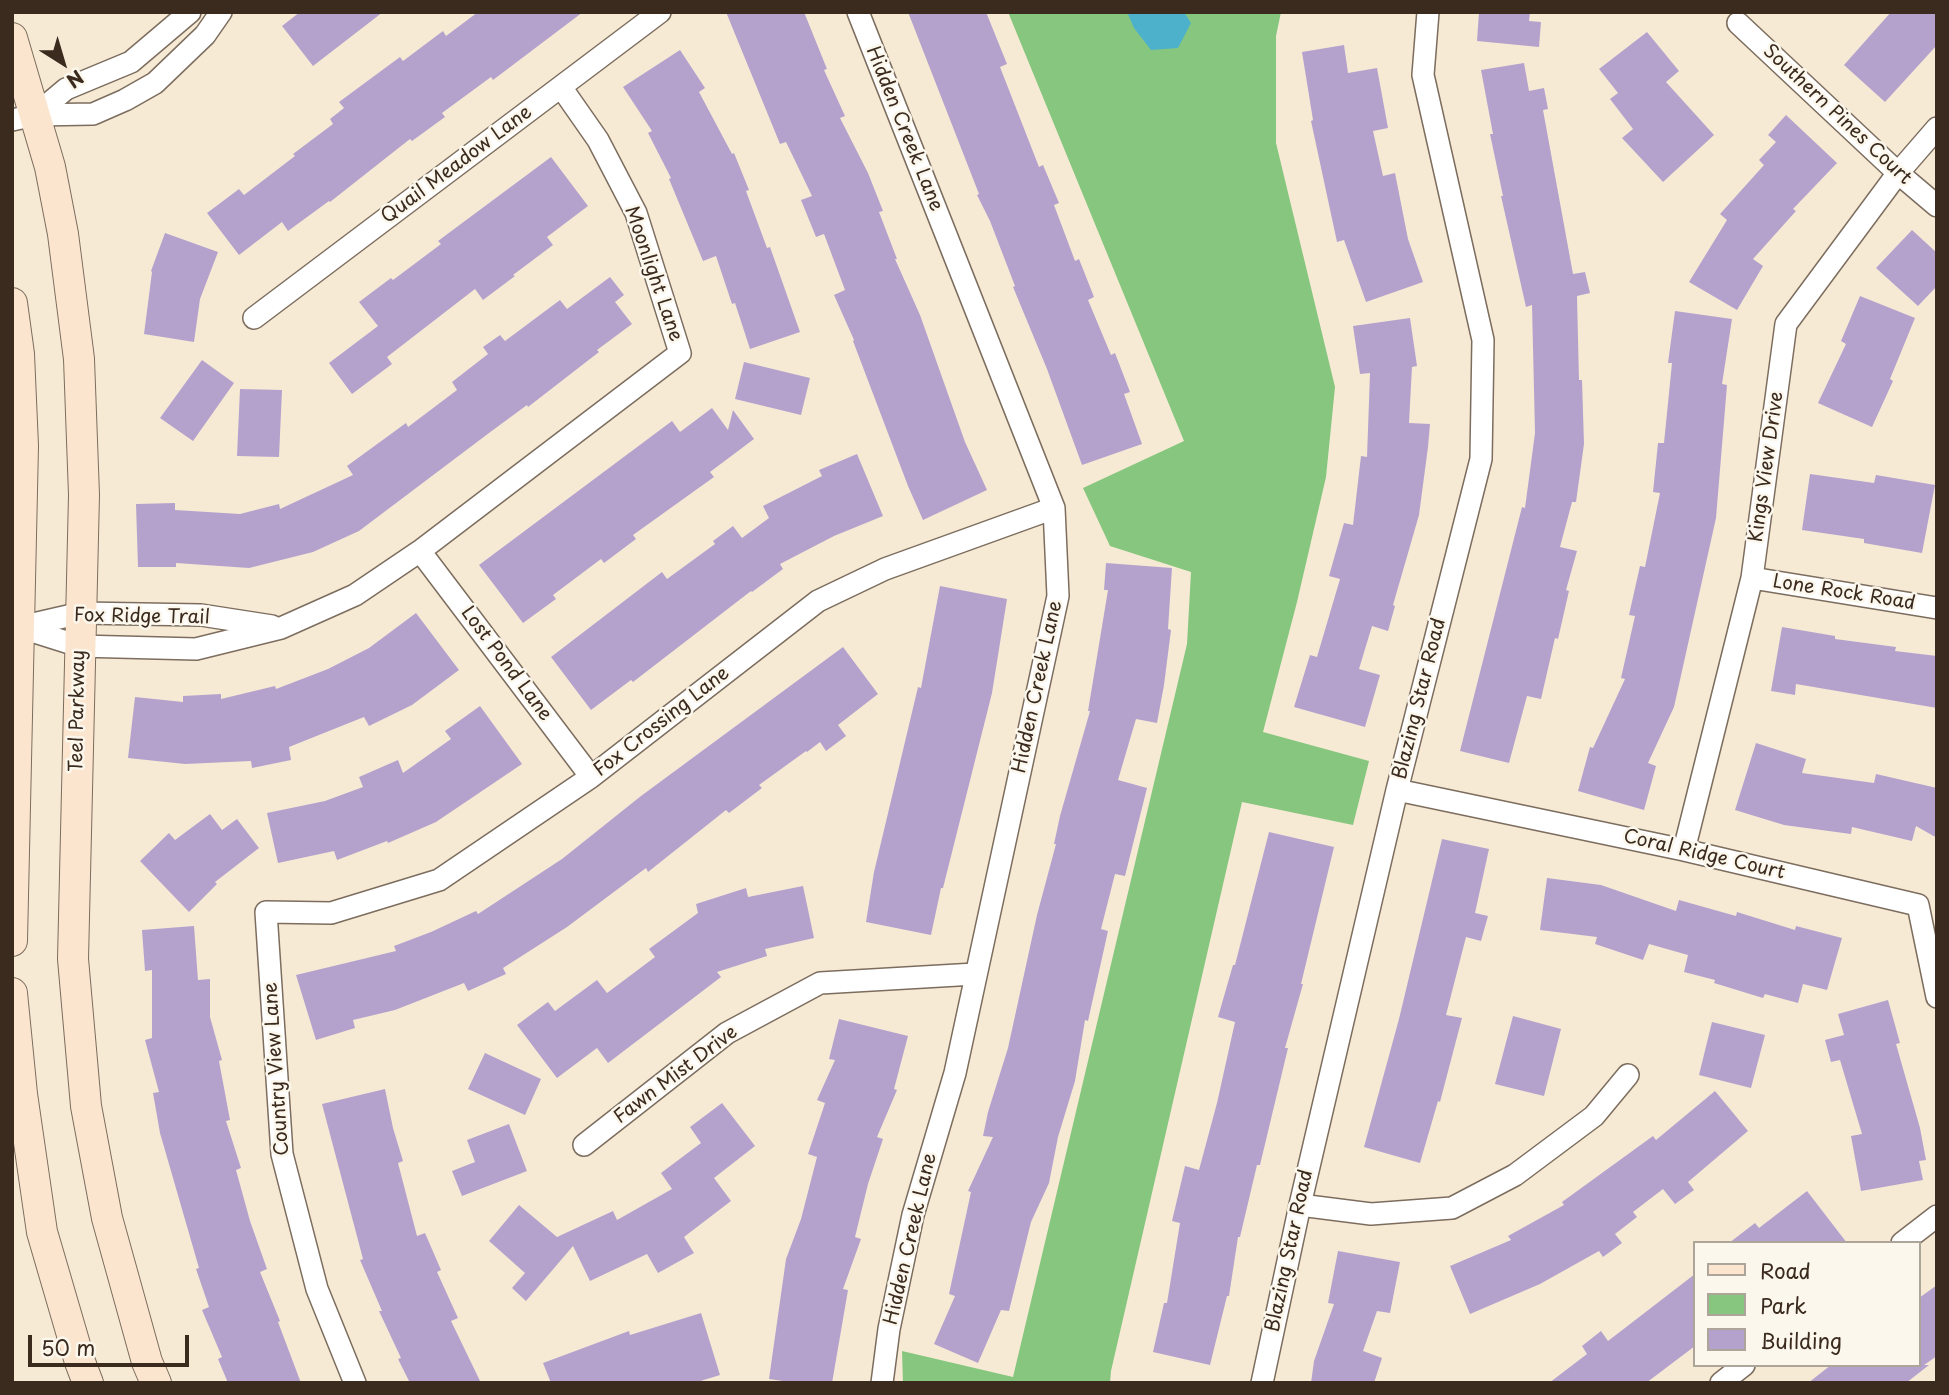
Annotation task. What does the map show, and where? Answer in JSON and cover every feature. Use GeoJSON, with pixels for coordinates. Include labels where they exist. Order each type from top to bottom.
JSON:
{"type":"FeatureCollection","features":[{"type":"Feature","properties":{"kind":"main road","name":"Teel Parkway"},"geometry":{"type":"LineString","coordinates":[[12,38],[24,117],[50,167],[79,359],[84,495],[73,959],[86,1106],[107,1218],[147,1362],[156,1383]]}},
{"type":"Feature","properties":{"kind":"main road"},"geometry":{"type":"LineString","coordinates":[[12,303],[19,354],[23,446],[12,941]]}},
{"type":"Feature","properties":{"kind":"main road"},"geometry":{"type":"LineString","coordinates":[[12,993],[22,1094],[42,1232],[88,1383]]}},
{"type":"Feature","properties":{"kind":"street"},"geometry":{"type":"LineString","coordinates":[[24,117],[66,89],[131,62],[190,12]]}},
{"type":"Feature","properties":{"kind":"street"},"geometry":{"type":"LineString","coordinates":[[24,117],[93,114],[125,100],[155,83],[205,35],[221,12]]}},
{"type":"Feature","properties":{"kind":"street","name":"Quail Meadow Lane"},"geometry":{"type":"LineString","coordinates":[[254,318],[660,12]]}},
{"type":"Feature","properties":{"kind":"street","name":"Hidden Creek Lane"},"geometry":{"type":"LineString","coordinates":[[858,12],[1054,508],[1058,596],[954,1073],[913,1215],[889,1329],[882,1383]]}},
{"type":"Feature","properties":{"kind":"street","name":"Blazing Star Road"},"geometry":{"type":"LineString","coordinates":[[1262,1383],[1300,1205],[1396,790],[1481,459],[1483,340],[1423,75],[1429,12]]}},
{"type":"Feature","properties":{"kind":"street","name":"Southern Pines Court"},"geometry":{"type":"LineString","coordinates":[[1738,23],[1898,173],[1937,206]]}},
{"type":"Feature","properties":{"kind":"street","name":"Moonlight Lane"},"geometry":{"type":"LineString","coordinates":[[561,87],[598,141],[636,213],[680,353]]}},
{"type":"Feature","properties":{"kind":"street","name":"Kings View Drive"},"geometry":{"type":"LineString","coordinates":[[1684,850],[1752,578],[1786,324],[1898,173],[1937,128]]}},
{"type":"Feature","properties":{"kind":"street","name":"Fox Ridge Trail"},"geometry":{"type":"LineString","coordinates":[[19,627],[79,646],[196,649],[281,628],[355,595],[420,551],[680,353]]}},
{"type":"Feature","properties":{"kind":"street","name":"Fox Crossing Lane"},"geometry":{"type":"LineString","coordinates":[[266,912],[331,913],[439,880],[591,778],[818,601],[885,569],[1054,508]]}},
{"type":"Feature","properties":{"kind":"street","name":"Lost Pond Lane"},"geometry":{"type":"LineString","coordinates":[[420,551],[591,778]]}},
{"type":"Feature","properties":{"kind":"street","name":"Lone Rock Road"},"geometry":{"type":"LineString","coordinates":[[1752,578],[1937,608]]}},
{"type":"Feature","properties":{"kind":"street","name":"Fox Ridge Trail"},"geometry":{"type":"LineString","coordinates":[[19,627],[80,613],[201,615],[281,628]]}},
{"type":"Feature","properties":{"kind":"street","name":"Coral Ridge Court"},"geometry":{"type":"LineString","coordinates":[[1396,790],[1684,850],[1918,905],[1937,997]]}},
{"type":"Feature","properties":{"kind":"street","name":"Country View Lane"},"geometry":{"type":"LineString","coordinates":[[266,912],[282,1154],[317,1289],[355,1383]]}},
{"type":"Feature","properties":{"kind":"street","name":"Fawn Mist Drive"},"geometry":{"type":"LineString","coordinates":[[584,1146],[727,1033],[820,983],[975,975]]}},
{"type":"Feature","properties":{"kind":"street"},"geometry":{"type":"LineString","coordinates":[[1300,1205],[1371,1214],[1452,1208],[1515,1175],[1594,1116],[1628,1075]]}},
{"type":"Feature","properties":{"kind":"street"},"geometry":{"type":"LineString","coordinates":[[1905,1241],[1937,1216]]}},
{"type":"Feature","properties":{"kind":"street"},"geometry":{"type":"LineString","coordinates":[[1721,1383],[1741,1367]]}},
{"type":"Feature","properties":{"kind":"green space"},"geometry":{"type":"Polygon","coordinates":[[[1008,12],[1281,12],[1276,36],[1276,143],[1335,387],[1326,477],[1263,732],[1369,761],[1353,825],[1242,802],[1110,1383],[903,1383],[902,1351],[1013,1377],[1187,644],[1191,572],[1110,546],[1083,488],[1184,441],[1008,12]]]}},
{"type":"Feature","properties":{"kind":"water"},"geometry":{"type":"Polygon","coordinates":[[[1127,12],[1184,12],[1191,23],[1178,48],[1151,50],[1134,28],[1127,12]]]}},
{"type":"Feature","properties":{"kind":"building"},"geometry":{"type":"Polygon","coordinates":[[[300,12],[383,12],[313,66],[282,26],[300,12]]]}},
{"type":"Feature","properties":{"kind":"building"},"geometry":{"type":"Polygon","coordinates":[[[478,12],[583,12],[493,80],[491,77],[442,113],[445,117],[412,141],[410,139],[330,202],[288,231],[282,222],[239,255],[207,213],[239,189],[244,195],[295,156],[293,154],[333,124],[330,119],[344,108],[339,102],[400,57],[403,61],[443,31],[446,36],[478,12]]]}},
{"type":"Feature","properties":{"kind":"building"},"geometry":{"type":"Polygon","coordinates":[[[726,12],[804,12],[827,69],[824,70],[845,116],[840,118],[868,173],[883,211],[879,212],[895,259],[920,315],[965,442],[987,490],[923,520],[834,295],[845,290],[824,234],[816,237],[801,200],[812,196],[786,142],[780,144],[726,12]]]}},
{"type":"Feature","properties":{"kind":"building"},"geometry":{"type":"Polygon","coordinates":[[[908,12],[986,12],[1007,64],[1000,67],[1039,167],[1043,165],[1059,203],[1054,205],[1075,261],[1079,259],[1094,297],[1088,300],[1111,355],[1115,353],[1130,392],[1124,394],[1142,444],[1082,465],[908,12]]]}},
{"type":"Feature","properties":{"kind":"building"},"geometry":{"type":"Polygon","coordinates":[[[1479,12],[1530,12],[1529,21],[1541,22],[1539,47],[1477,41],[1479,12]]]}},
{"type":"Feature","properties":{"kind":"building"},"geometry":{"type":"Polygon","coordinates":[[[1891,12],[1937,12],[1937,45],[1885,102],[1844,65],[1891,12]]]}},
{"type":"Feature","properties":{"kind":"building"},"geometry":{"type":"Polygon","coordinates":[[[1647,32],[1679,71],[1666,82],[1714,135],[1663,182],[1622,138],[1633,129],[1610,99],[1618,93],[1599,69],[1647,32]]]}},
{"type":"Feature","properties":{"kind":"building"},"geometry":{"type":"Polygon","coordinates":[[[1344,45],[1348,73],[1377,68],[1388,128],[1373,131],[1383,176],[1395,173],[1408,239],[1423,282],[1366,302],[1344,240],[1337,242],[1311,121],[1313,120],[1302,52],[1344,45]]]}},
{"type":"Feature","properties":{"kind":"building"},"geometry":{"type":"Polygon","coordinates":[[[680,50],[705,88],[699,92],[732,154],[734,153],[800,332],[750,349],[716,256],[703,261],[669,179],[671,178],[648,133],[652,131],[623,87],[680,50]]]}},
{"type":"Feature","properties":{"kind":"building"},"geometry":{"type":"Polygon","coordinates":[[[1524,63],[1529,91],[1544,88],[1548,109],[1543,110],[1573,274],[1585,272],[1590,293],[1577,296],[1584,444],[1576,502],[1572,502],[1560,547],[1577,551],[1566,590],[1569,591],[1558,639],[1555,638],[1541,699],[1527,696],[1509,763],[1460,751],[1522,507],[1525,508],[1535,433],[1532,305],[1526,307],[1501,196],[1481,70],[1524,63]]]}},
{"type":"Feature","properties":{"kind":"building"},"geometry":{"type":"Polygon","coordinates":[[[1786,115],[1837,163],[1793,209],[1796,211],[1753,259],[1763,266],[1737,310],[1689,282],[1727,220],[1720,214],[1764,165],[1759,160],[1776,142],[1768,135],[1786,115]]]}},
{"type":"Feature","properties":{"kind":"building"},"geometry":{"type":"Polygon","coordinates":[[[551,157],[588,206],[547,237],[553,245],[513,275],[515,276],[483,300],[475,289],[387,357],[392,364],[352,394],[329,363],[378,326],[359,302],[441,244],[438,241],[551,157]]]}},
{"type":"Feature","properties":{"kind":"building"},"geometry":{"type":"Polygon","coordinates":[[[1912,230],[1937,253],[1937,286],[1918,306],[1876,268],[1912,230]]]}},
{"type":"Feature","properties":{"kind":"building"},"geometry":{"type":"Polygon","coordinates":[[[165,233],[218,252],[200,299],[194,342],[144,334],[151,271],[165,233]]]}},
{"type":"Feature","properties":{"kind":"building"},"geometry":{"type":"Polygon","coordinates":[[[610,277],[624,295],[615,302],[632,324],[528,407],[527,405],[359,531],[313,552],[249,568],[176,563],[176,567],[138,567],[136,504],[175,503],[175,510],[240,514],[279,504],[280,509],[353,475],[347,466],[406,423],[408,427],[457,390],[452,382],[488,354],[483,347],[500,335],[505,341],[560,300],[567,309],[610,277]]]}},
{"type":"Feature","properties":{"kind":"building"},"geometry":{"type":"Polygon","coordinates":[[[1860,296],[1915,318],[1890,379],[1893,381],[1872,427],[1818,403],[1846,344],[1841,341],[1860,296]]]}},
{"type":"Feature","properties":{"kind":"building"},"geometry":{"type":"Polygon","coordinates":[[[1675,311],[1732,319],[1722,384],[1727,385],[1716,518],[1674,707],[1648,763],[1656,766],[1644,810],[1578,791],[1590,747],[1593,748],[1625,679],[1621,678],[1635,616],[1629,615],[1640,566],[1645,567],[1660,493],[1653,492],[1658,443],[1664,443],[1672,363],[1668,363],[1675,311]]]}},
{"type":"Feature","properties":{"kind":"building"},"geometry":{"type":"Polygon","coordinates":[[[1410,318],[1417,366],[1412,367],[1409,423],[1430,424],[1428,447],[1419,515],[1388,631],[1372,626],[1359,669],[1380,675],[1365,727],[1294,707],[1310,655],[1317,657],[1340,579],[1329,576],[1344,523],[1353,525],[1361,456],[1367,457],[1370,373],[1360,374],[1353,326],[1410,318]]]}},
{"type":"Feature","properties":{"kind":"building"},"geometry":{"type":"Polygon","coordinates":[[[202,360],[234,383],[193,441],[160,418],[202,360]]]}},
{"type":"Feature","properties":{"kind":"building"},"geometry":{"type":"Polygon","coordinates":[[[744,362],[810,378],[801,415],[735,399],[744,362]]]}},
{"type":"Feature","properties":{"kind":"building"},"geometry":{"type":"Polygon","coordinates":[[[240,389],[282,390],[279,457],[237,456],[240,389]]]}},
{"type":"Feature","properties":{"kind":"building"},"geometry":{"type":"Polygon","coordinates":[[[712,408],[728,430],[733,410],[754,439],[710,472],[714,477],[633,535],[636,539],[604,563],[601,559],[553,595],[556,599],[523,623],[479,565],[672,421],[680,432],[712,408]]]}},
{"type":"Feature","properties":{"kind":"building"},"geometry":{"type":"Polygon","coordinates":[[[857,454],[883,516],[834,536],[780,564],[783,569],[633,682],[631,680],[591,710],[551,657],[662,572],[667,579],[715,544],[713,541],[733,526],[742,538],[769,518],[763,506],[822,476],[819,470],[857,454]]]}},
{"type":"Feature","properties":{"kind":"building"},"geometry":{"type":"Polygon","coordinates":[[[1810,474],[1874,483],[1876,475],[1935,485],[1922,553],[1864,543],[1864,539],[1802,530],[1810,474]]]}},
{"type":"Feature","properties":{"kind":"building"},"geometry":{"type":"Polygon","coordinates":[[[1106,563],[1172,568],[1168,629],[1171,630],[1164,685],[1157,723],[1136,719],[1118,780],[1147,788],[1125,876],[1115,874],[1101,929],[1108,931],[1088,1021],[1085,1020],[1075,1081],[1058,1137],[1049,1183],[1031,1222],[1009,1311],[1001,1310],[978,1363],[934,1344],[955,1296],[949,1294],[971,1192],[968,1191],[993,1137],[983,1136],[988,1112],[1008,1048],[1037,915],[1056,844],[1060,816],[1090,711],[1108,590],[1104,590],[1106,563]]]}},
{"type":"Feature","properties":{"kind":"building"},"geometry":{"type":"Polygon","coordinates":[[[940,586],[1007,599],[992,693],[931,935],[866,922],[874,872],[918,687],[921,688],[940,586]]]}},
{"type":"Feature","properties":{"kind":"building"},"geometry":{"type":"Polygon","coordinates":[[[416,613],[459,670],[412,705],[369,726],[364,717],[289,747],[291,760],[252,768],[251,761],[185,764],[128,758],[135,697],[183,702],[183,696],[221,694],[221,699],[275,686],[276,689],[328,669],[369,648],[416,613]]]}},
{"type":"Feature","properties":{"kind":"building"},"geometry":{"type":"Polygon","coordinates":[[[1782,627],[1835,636],[1835,639],[1896,647],[1895,651],[1937,656],[1937,708],[1796,684],[1795,695],[1771,691],[1782,627]]]}},
{"type":"Feature","properties":{"kind":"building"},"geometry":{"type":"Polygon","coordinates":[[[843,647],[878,694],[838,725],[846,736],[826,751],[820,742],[806,751],[759,785],[762,788],[729,813],[726,810],[648,872],[646,868],[567,927],[503,968],[506,974],[468,991],[464,983],[395,1010],[353,1020],[355,1028],[316,1040],[296,975],[396,951],[394,946],[476,911],[478,914],[562,859],[641,796],[843,647]]]}},
{"type":"Feature","properties":{"kind":"building"},"geometry":{"type":"Polygon","coordinates":[[[480,706],[522,764],[436,822],[388,843],[387,841],[337,860],[334,851],[278,863],[267,813],[325,801],[363,787],[359,777],[398,760],[403,773],[451,739],[445,731],[480,706]]]}},
{"type":"Feature","properties":{"kind":"building"},"geometry":{"type":"Polygon","coordinates":[[[1756,743],[1806,759],[1802,773],[1874,783],[1876,774],[1937,788],[1937,838],[1916,826],[1912,841],[1852,827],[1851,834],[1784,825],[1735,810],[1756,743]]]}},
{"type":"Feature","properties":{"kind":"building"},"geometry":{"type":"Polygon","coordinates":[[[210,814],[222,830],[237,819],[259,848],[215,882],[217,884],[189,912],[140,861],[169,833],[175,840],[210,814]]]}},
{"type":"Feature","properties":{"kind":"building"},"geometry":{"type":"Polygon","coordinates":[[[1269,832],[1334,847],[1303,984],[1285,1048],[1288,1048],[1260,1165],[1257,1165],[1238,1237],[1229,1296],[1210,1365],[1153,1352],[1164,1303],[1167,1303],[1180,1223],[1172,1221],[1185,1166],[1199,1170],[1217,1103],[1235,1022],[1218,1017],[1235,965],[1269,832]]]}},
{"type":"Feature","properties":{"kind":"building"},"geometry":{"type":"Polygon","coordinates":[[[1442,839],[1489,849],[1475,913],[1488,916],[1481,941],[1466,937],[1446,1015],[1462,1018],[1440,1102],[1438,1101],[1420,1163],[1364,1147],[1399,1019],[1442,839]]]}},
{"type":"Feature","properties":{"kind":"building"},"geometry":{"type":"Polygon","coordinates":[[[1547,878],[1601,885],[1676,911],[1679,900],[1736,916],[1737,912],[1795,930],[1796,926],[1842,938],[1827,990],[1803,984],[1798,1003],[1765,994],[1763,998],[1684,972],[1688,955],[1649,944],[1643,960],[1595,944],[1597,937],[1540,930],[1547,878]]]}},
{"type":"Feature","properties":{"kind":"building"},"geometry":{"type":"Polygon","coordinates":[[[803,886],[814,938],[765,949],[767,956],[717,972],[721,977],[608,1063],[597,1048],[557,1078],[517,1025],[548,1002],[555,1011],[597,980],[607,993],[655,957],[649,949],[698,913],[696,904],[746,888],[748,897],[803,886]]]}},
{"type":"Feature","properties":{"kind":"building"},"geometry":{"type":"Polygon","coordinates":[[[194,926],[198,980],[210,979],[210,1017],[222,1060],[219,1061],[230,1120],[226,1121],[241,1168],[236,1170],[267,1269],[260,1272],[301,1383],[228,1383],[218,1359],[222,1357],[202,1310],[209,1307],[196,1269],[199,1268],[160,1133],[153,1093],[159,1092],[145,1040],[152,1038],[152,970],[145,971],[142,930],[194,926]]]}},
{"type":"Feature","properties":{"kind":"building"},"geometry":{"type":"Polygon","coordinates":[[[1888,1000],[1900,1043],[1896,1044],[1920,1128],[1926,1160],[1919,1161],[1923,1180],[1861,1191],[1851,1136],[1862,1134],[1840,1060],[1831,1062],[1825,1040],[1844,1035],[1838,1014],[1888,1000]]]}},
{"type":"Feature","properties":{"kind":"building"},"geometry":{"type":"Polygon","coordinates":[[[1513,1016],[1561,1029],[1544,1096],[1495,1084],[1513,1016]]]}},
{"type":"Feature","properties":{"kind":"building"},"geometry":{"type":"Polygon","coordinates":[[[839,1019],[908,1036],[894,1089],[897,1090],[877,1137],[883,1139],[855,1237],[861,1239],[843,1289],[848,1290],[832,1383],[797,1383],[769,1379],[786,1259],[801,1219],[817,1157],[808,1154],[825,1103],[817,1100],[835,1060],[829,1059],[839,1019]]]}},
{"type":"Feature","properties":{"kind":"building"},"geometry":{"type":"Polygon","coordinates":[[[1712,1022],[1765,1035],[1751,1088],[1699,1075],[1712,1022]]]}},
{"type":"Feature","properties":{"kind":"building"},"geometry":{"type":"Polygon","coordinates":[[[485,1053],[541,1079],[525,1115],[468,1089],[485,1053]]]}},
{"type":"Feature","properties":{"kind":"building"},"geometry":{"type":"Polygon","coordinates":[[[385,1089],[403,1161],[398,1163],[417,1236],[425,1233],[441,1270],[437,1272],[458,1318],[451,1321],[481,1383],[410,1383],[360,1260],[363,1259],[322,1104],[385,1089]]]}},
{"type":"Feature","properties":{"kind":"building"},"geometry":{"type":"Polygon","coordinates":[[[1715,1091],[1748,1131],[1688,1182],[1694,1190],[1675,1204],[1663,1189],[1633,1212],[1637,1217],[1615,1234],[1622,1243],[1603,1257],[1599,1251],[1540,1284],[1470,1314],[1450,1266],[1511,1240],[1508,1236],[1564,1205],[1562,1202],[1653,1136],[1656,1140],[1715,1091]]]}},
{"type":"Feature","properties":{"kind":"building"},"geometry":{"type":"Polygon","coordinates":[[[722,1103],[755,1146],[714,1178],[731,1201],[684,1237],[694,1253],[658,1273],[647,1254],[590,1281],[573,1246],[526,1301],[512,1288],[525,1273],[489,1241],[519,1205],[557,1237],[613,1211],[617,1220],[672,1189],[661,1173],[701,1143],[690,1127],[722,1103]]]}},
{"type":"Feature","properties":{"kind":"building"},"geometry":{"type":"Polygon","coordinates":[[[509,1124],[527,1171],[462,1196],[452,1171],[475,1162],[467,1140],[509,1124]]]}},
{"type":"Feature","properties":{"kind":"building"},"geometry":{"type":"Polygon","coordinates":[[[1807,1191],[1845,1241],[1732,1241],[1755,1223],[1759,1228],[1807,1191]]]}},
{"type":"Feature","properties":{"kind":"building"},"geometry":{"type":"Polygon","coordinates":[[[1338,1251],[1400,1262],[1390,1313],[1377,1311],[1363,1351],[1382,1358],[1374,1383],[1311,1383],[1314,1361],[1334,1304],[1328,1303],[1338,1251]]]}},
{"type":"Feature","properties":{"kind":"building"},"geometry":{"type":"Polygon","coordinates":[[[1694,1275],[1694,1347],[1646,1383],[1549,1383],[1587,1354],[1582,1346],[1601,1331],[1608,1341],[1694,1275]]]}},
{"type":"Feature","properties":{"kind":"building"},"geometry":{"type":"Polygon","coordinates":[[[1937,1285],[1937,1356],[1906,1383],[1808,1383],[1828,1367],[1921,1367],[1921,1297],[1937,1285]]]}},
{"type":"Feature","properties":{"kind":"building"},"geometry":{"type":"Polygon","coordinates":[[[701,1313],[720,1375],[694,1383],[551,1383],[543,1363],[629,1331],[630,1335],[701,1313]]]}}]}
